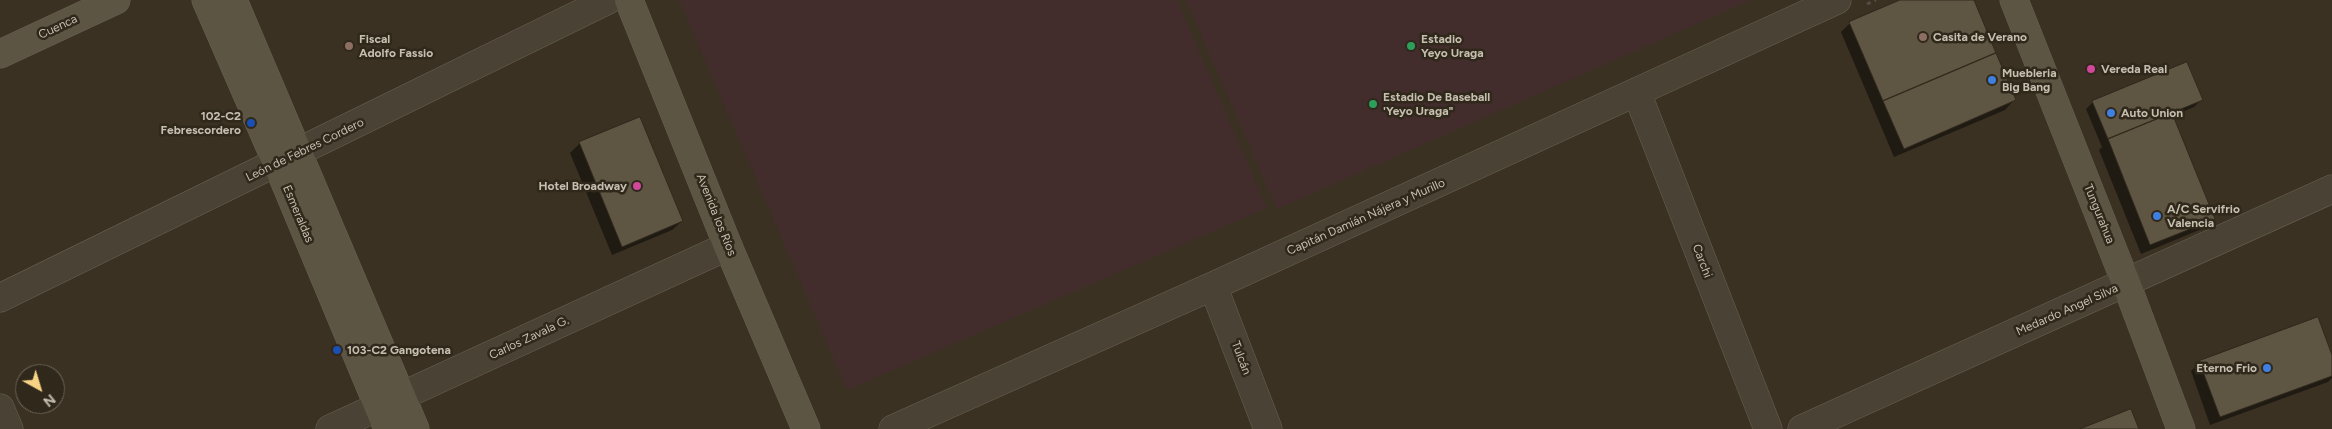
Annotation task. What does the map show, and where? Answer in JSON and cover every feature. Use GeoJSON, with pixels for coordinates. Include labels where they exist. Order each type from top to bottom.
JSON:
{"type":"FeatureCollection","features":[{"type":"Feature","properties":{"kind":"main road","name":"Cuenca"},"geometry":{"type":"LineString","coordinates":[[0,54],[116,0]]}},
{"type":"Feature","properties":{"kind":"main road","name":"Esmeraldas"},"geometry":{"type":"LineString","coordinates":[[206,0],[288,158]]}},
{"type":"Feature","properties":{"kind":"main road","name":"Esmeraldas"},"geometry":{"type":"LineString","coordinates":[[233,0],[288,158],[390,411],[415,429]]}},
{"type":"Feature","properties":{"kind":"main road","name":"Avenida los Ríos"},"geometry":{"type":"LineString","coordinates":[[629,0],[728,246],[806,429]]}},
{"type":"Feature","properties":{"kind":"main road","name":"Tungurahua"},"geometry":{"type":"LineString","coordinates":[[2014,0],[2181,429]]}},
{"type":"Feature","properties":{"kind":"street","name":"León de Febres Cordero"},"geometry":{"type":"LineString","coordinates":[[0,298],[608,0]]}},
{"type":"Feature","properties":{"kind":"street","name":"Capitán Damián Nájera y Murillo"},"geometry":{"type":"LineString","coordinates":[[893,429],[1636,94],[1837,0]]}},
{"type":"Feature","properties":{"kind":"street","name":"Carchi"},"geometry":{"type":"LineString","coordinates":[[1636,94],[1768,429]]}},
{"type":"Feature","properties":{"kind":"street","name":"Medardo Angel Silva"},"geometry":{"type":"LineString","coordinates":[[1802,429],[2126,284],[2332,189]]}},
{"type":"Feature","properties":{"kind":"street","name":"Carlos Zavala G."},"geometry":{"type":"LineString","coordinates":[[330,429],[390,411],[728,246]]}},
{"type":"Feature","properties":{"kind":"street","name":"Tulcán"},"geometry":{"type":"LineString","coordinates":[[1213,286],[1268,429]]}},
{"type":"Feature","properties":{"kind":"street"},"geometry":{"type":"LineString","coordinates":[[0,408],[9,429]]}},
{"type":"Feature","properties":{"kind":"shaded area"},"geometry":{"type":"Polygon","coordinates":[[[679,0],[1177,0],[1267,208],[847,390],[679,0]]]}},
{"type":"Feature","properties":{"kind":"shaded area","name":"Estadio De Baseball 'Yeyo Uraga\""},"geometry":{"type":"Polygon","coordinates":[[[1186,0],[1751,0],[1277,209],[1186,0]]]}},
{"type":"Feature","properties":{"kind":"building","name":"Casita de Verano"},"geometry":{"type":"Polygon","coordinates":[[[1900,0],[1974,0],[1996,53],[1883,101],[1849,22],[1900,0]]]}},
{"type":"Feature","properties":{"kind":"building"},"geometry":{"type":"Polygon","coordinates":[[[1996,53],[2016,100],[1904,149],[1883,101],[1996,53]]]}},
{"type":"Feature","properties":{"kind":"building"},"geometry":{"type":"Polygon","coordinates":[[[2187,62],[2203,100],[2108,139],[2092,101],[2187,62]]]}},
{"type":"Feature","properties":{"kind":"building"},"geometry":{"type":"Polygon","coordinates":[[[2172,113],[2215,219],[2150,245],[2108,139],[2172,113]]]}},
{"type":"Feature","properties":{"kind":"building"},"geometry":{"type":"Polygon","coordinates":[[[640,117],[683,221],[622,247],[579,142],[640,117]]]}},
{"type":"Feature","properties":{"kind":"building","name":"Eterno Frio"},"geometry":{"type":"Polygon","coordinates":[[[2318,317],[2332,355],[2332,376],[2220,417],[2199,361],[2318,317]]]}},
{"type":"Feature","properties":{"kind":"building"},"geometry":{"type":"Polygon","coordinates":[[[2131,409],[2139,429],[2080,429],[2131,409]]]}},
{"type":"Feature","properties":{"kind":"place","name":"Casita de Verano"},"geometry":{"type":"Point","coordinates":[1923,37]}},
{"type":"Feature","properties":{"kind":"place","name":"Fiscal Adolfo Fassio"},"geometry":{"type":"Point","coordinates":[349,46]}},
{"type":"Feature","properties":{"kind":"place","name":"Estadio Yeyo Uraga"},"geometry":{"type":"Point","coordinates":[1411,46]}},
{"type":"Feature","properties":{"kind":"place","name":"Vereda Real"},"geometry":{"type":"Point","coordinates":[2091,69]}},
{"type":"Feature","properties":{"kind":"place","name":"Muebleria Big Bang"},"geometry":{"type":"Point","coordinates":[1992,80]}},
{"type":"Feature","properties":{"kind":"place","name":"Estadio De Baseball 'Yeyo Uraga\""},"geometry":{"type":"Point","coordinates":[1373,104]}},
{"type":"Feature","properties":{"kind":"place","name":"Auto Union"},"geometry":{"type":"Point","coordinates":[2111,113]}},
{"type":"Feature","properties":{"kind":"place","name":"102-C2 Febrescordero"},"geometry":{"type":"Point","coordinates":[251,123]}},
{"type":"Feature","properties":{"kind":"place","name":"Hotel Broadway"},"geometry":{"type":"Point","coordinates":[637,186]}},
{"type":"Feature","properties":{"kind":"place","name":"A/C Servifrio Valencia"},"geometry":{"type":"Point","coordinates":[2157,216]}},
{"type":"Feature","properties":{"kind":"place","name":"103-C2 Gangotena"},"geometry":{"type":"Point","coordinates":[337,350]}},
{"type":"Feature","properties":{"kind":"place","name":"Eterno Frio"},"geometry":{"type":"Point","coordinates":[2267,368]}}]}
